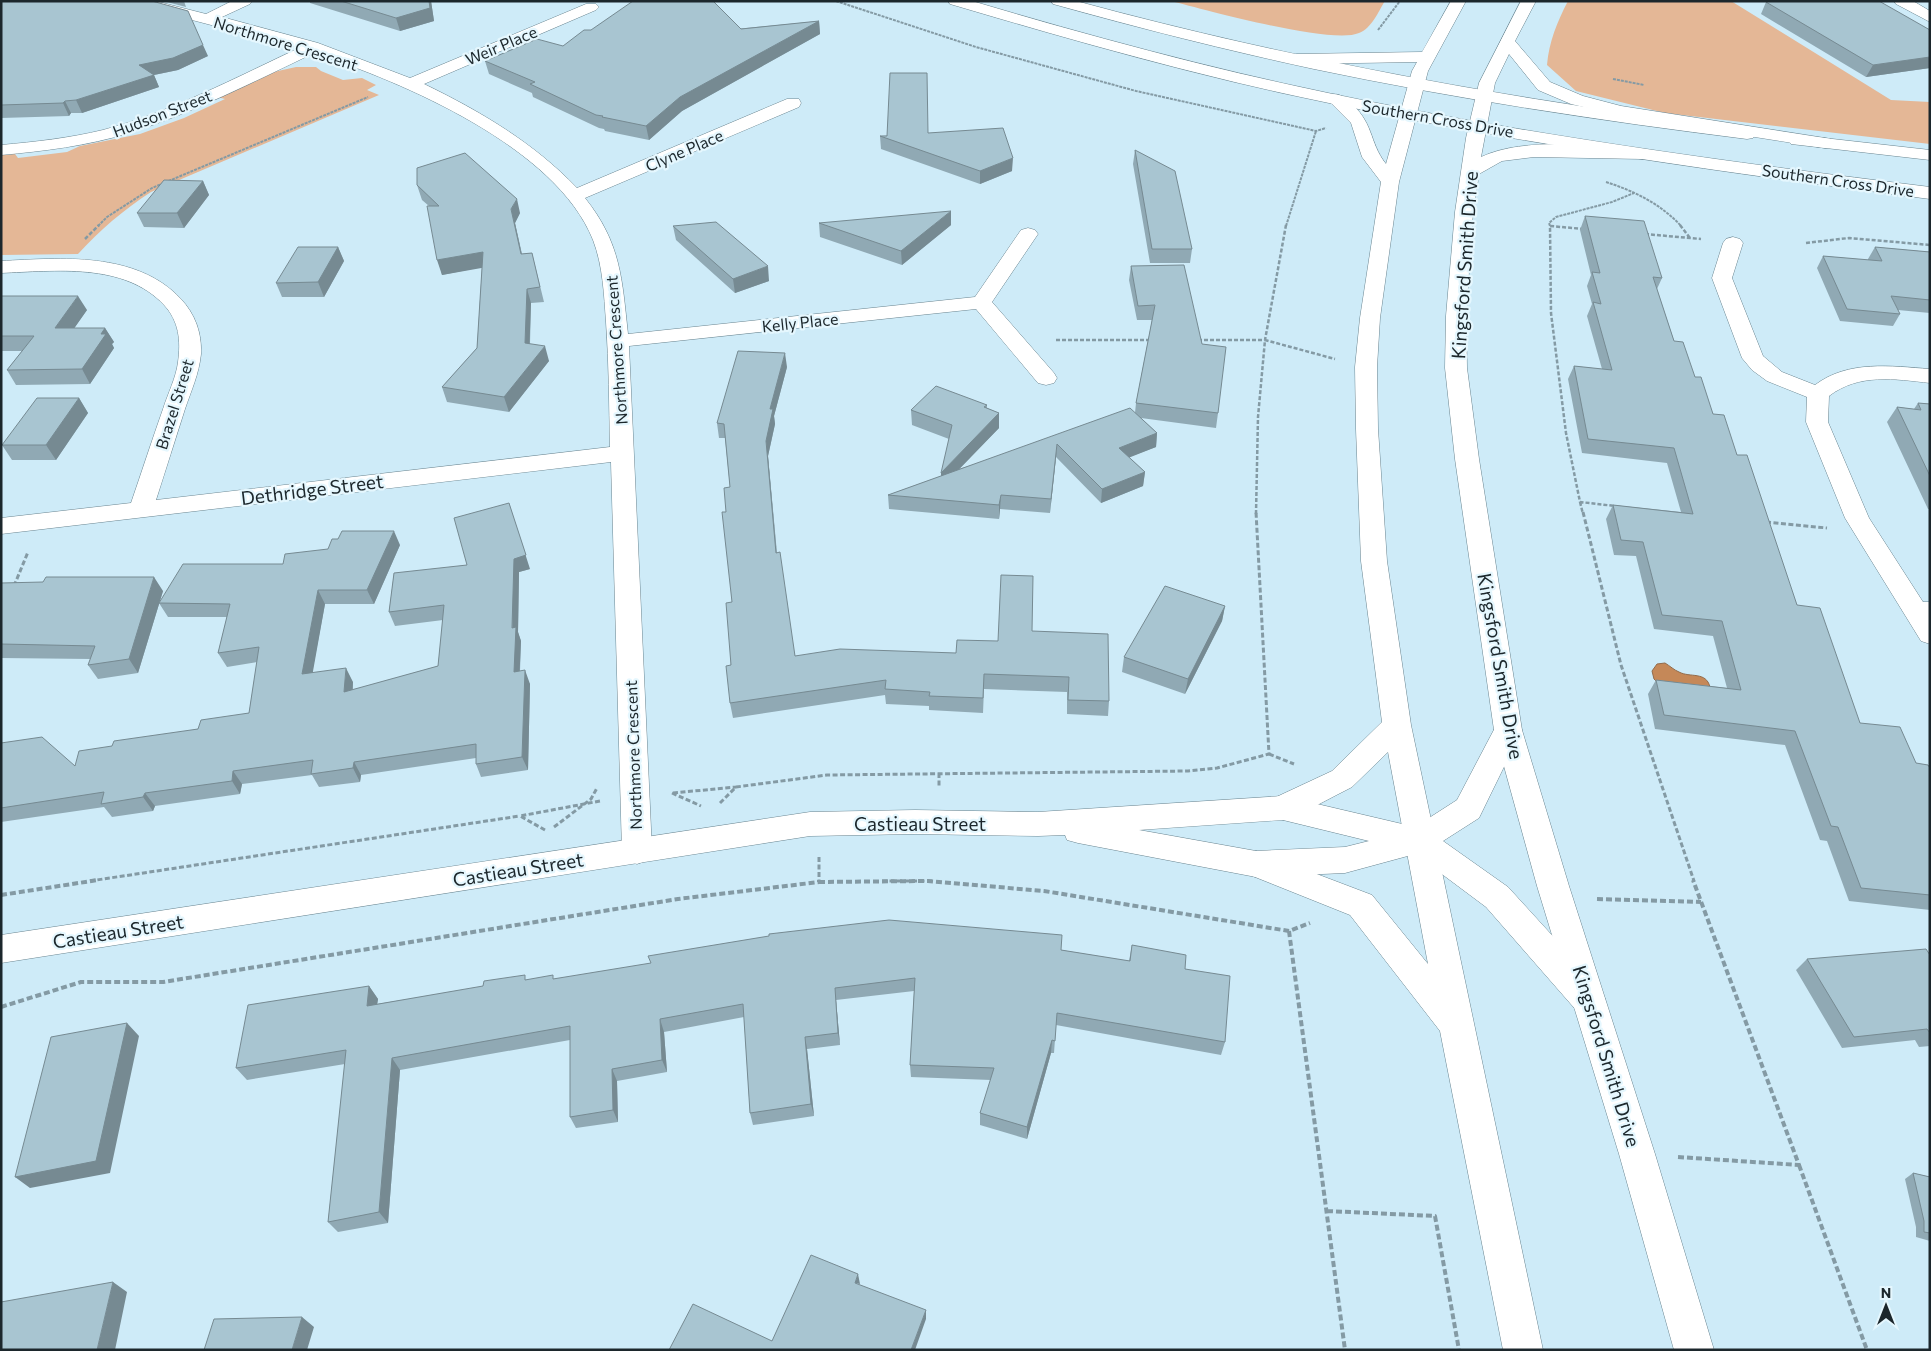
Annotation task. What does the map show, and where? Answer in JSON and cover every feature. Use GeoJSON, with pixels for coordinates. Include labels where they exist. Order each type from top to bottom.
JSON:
{"type":"FeatureCollection","features":[{"type":"Feature","properties":{"kind":"main road","name":"Northmore Crescent"},"geometry":{"type":"LineString","coordinates":[[136,1],[313,47],[407,82],[440,98],[497,130],[543,163],[575,196],[596,229],[611,267],[618,341],[637,851]]}},
{"type":"Feature","properties":{"kind":"main road"},"geometry":{"type":"LineString","coordinates":[[208,19],[245,1]]}},
{"type":"Feature","properties":{"kind":"main road","name":"Southern Cross Drive"},"geometry":{"type":"LineString","coordinates":[[955,1],[1116,47],[1335,99],[1410,114],[1643,154],[1930,192]]}},
{"type":"Feature","properties":{"kind":"main road","name":"Southern Cross Drive"},"geometry":{"type":"LineString","coordinates":[[1058,1],[1154,26],[1297,59],[1483,96],[1685,127],[1930,155]]}},
{"type":"Feature","properties":{"kind":"main road"},"geometry":{"type":"LineString","coordinates":[[1458,1],[1427,57],[1417,84],[1390,182],[1370,318],[1366,367],[1367,429],[1374,561],[1397,725],[1523,1350]]}},
{"type":"Feature","properties":{"kind":"main road","name":"Kingsford Smith Drive"},"geometry":{"type":"LineString","coordinates":[[1529,1],[1506,41],[1487,83],[1477,126],[1464,212],[1456,316],[1456,368],[1468,469],[1508,730],[1553,886],[1637,1154],[1694,1350]]}},
{"type":"Feature","properties":{"kind":"main road"},"geometry":{"type":"LineString","coordinates":[[1901,1],[1930,17]]}},
{"type":"Feature","properties":{"kind":"main road","name":"Weir Place"},"geometry":{"type":"LineString","coordinates":[[407,82],[591,7]]}},
{"type":"Feature","properties":{"kind":"main road"},"geometry":{"type":"LineString","coordinates":[[1506,41],[1544,86],[1578,100],[1621,111],[1825,143]]}},
{"type":"Feature","properties":{"kind":"main road","name":"Hudson Street"},"geometry":{"type":"LineString","coordinates":[[1,150],[66,143],[138,125],[182,109],[313,47]]}},
{"type":"Feature","properties":{"kind":"main road"},"geometry":{"type":"LineString","coordinates":[[1297,59],[1427,57]]}},
{"type":"Feature","properties":{"kind":"main road"},"geometry":{"type":"LineString","coordinates":[[1335,99],[1349,110],[1359,122],[1371,156],[1390,182]]}},
{"type":"Feature","properties":{"kind":"main road","name":"Clyne Place"},"geometry":{"type":"LineString","coordinates":[[575,196],[793,103]]}},
{"type":"Feature","properties":{"kind":"main road"},"geometry":{"type":"LineString","coordinates":[[1470,172],[1487,160],[1516,153],[1643,154]]}},
{"type":"Feature","properties":{"kind":"main road"},"geometry":{"type":"LineString","coordinates":[[1028,234],[981,302],[1046,378]]}},
{"type":"Feature","properties":{"kind":"main road"},"geometry":{"type":"LineString","coordinates":[[1733,243],[1722,278],[1753,358],[1762,370],[1782,381],[1818,394]]}},
{"type":"Feature","properties":{"kind":"main road","name":"Brazel Street"},"geometry":{"type":"LineString","coordinates":[[1,267],[58,265],[109,269],[144,279],[169,296],[185,318],[190,332],[189,362],[141,509]]}},
{"type":"Feature","properties":{"kind":"main road","name":"Kelly Place"},"geometry":{"type":"LineString","coordinates":[[618,341],[981,302]]}},
{"type":"Feature","properties":{"kind":"main road"},"geometry":{"type":"LineString","coordinates":[[1925,619],[1857,518],[1817,422],[1818,394],[1826,386],[1848,376],[1879,372],[1930,376]]}},
{"type":"Feature","properties":{"kind":"main road","name":"Dethridge Street"},"geometry":{"type":"LineString","coordinates":[[1,526],[622,453]]}},
{"type":"Feature","properties":{"kind":"main road"},"geometry":{"type":"LineString","coordinates":[[1283,808],[1342,779],[1397,725]]}},
{"type":"Feature","properties":{"kind":"main road","name":"Castieau Street"},"geometry":{"type":"LineString","coordinates":[[1038,824],[1256,864],[1345,860],[1419,840],[1468,809],[1508,730]]}},
{"type":"Feature","properties":{"kind":"main road","name":"Castieau Street"},"geometry":{"type":"LineString","coordinates":[[1,949],[810,824],[915,822],[1038,824],[1283,808],[1419,840],[1497,896],[1589,1000]]}},
{"type":"Feature","properties":{"kind":"main road"},"geometry":{"type":"LineString","coordinates":[[1256,864],[1361,905],[1456,1025]]}},
{"type":"Feature","properties":{"kind":"path"},"geometry":{"type":"LineString","coordinates":[[704,807],[672,793],[827,775],[1188,771],[1217,768],[1269,754],[1256,533],[1258,417],[1265,340],[1288,215],[1316,131],[1136,91],[976,47],[836,1]]}},
{"type":"Feature","properties":{"kind":"path"},"geometry":{"type":"LineString","coordinates":[[1378,29],[1400,1]]}},
{"type":"Feature","properties":{"kind":"path"},"geometry":{"type":"LineString","coordinates":[[58,265],[107,217],[152,188],[250,145],[407,82]]}},
{"type":"Feature","properties":{"kind":"path"},"geometry":{"type":"LineString","coordinates":[[1605,182],[1635,193],[1672,217],[1687,230],[1691,238]]}},
{"type":"Feature","properties":{"kind":"path"},"geometry":{"type":"LineString","coordinates":[[1635,193],[1612,202],[1556,217],[1549,222],[1551,313],[1566,433],[1580,502],[1621,664],[1701,902],[1867,1350]]}},
{"type":"Feature","properties":{"kind":"path"},"geometry":{"type":"LineString","coordinates":[[1550,226],[1587,229]]}},
{"type":"Feature","properties":{"kind":"path"},"geometry":{"type":"LineString","coordinates":[[1644,234],[1733,243]]}},
{"type":"Feature","properties":{"kind":"path"},"geometry":{"type":"LineString","coordinates":[[1806,243],[1850,238],[1930,245]]}},
{"type":"Feature","properties":{"kind":"path"},"geometry":{"type":"LineString","coordinates":[[1018,345],[1039,340],[1157,340]]}},
{"type":"Feature","properties":{"kind":"path"},"geometry":{"type":"LineString","coordinates":[[1196,340],[1265,340],[1366,367]]}},
{"type":"Feature","properties":{"kind":"path"},"geometry":{"type":"LineString","coordinates":[[1580,502],[1619,506]]}},
{"type":"Feature","properties":{"kind":"path"},"geometry":{"type":"LineString","coordinates":[[12,592],[40,521]]}},
{"type":"Feature","properties":{"kind":"path"},"geometry":{"type":"LineString","coordinates":[[1764,522],[1842,530],[1865,530]]}},
{"type":"Feature","properties":{"kind":"path"},"geometry":{"type":"LineString","coordinates":[[546,830],[556,826],[587,803],[597,786]]}},
{"type":"Feature","properties":{"kind":"path"},"geometry":{"type":"LineString","coordinates":[[712,809],[734,791],[736,787]]}},
{"type":"Feature","properties":{"kind":"path"},"geometry":{"type":"LineString","coordinates":[[1,895],[520,816],[587,803]]}},
{"type":"Feature","properties":{"kind":"path"},"geometry":{"type":"LineString","coordinates":[[520,816],[546,830]]}},
{"type":"Feature","properties":{"kind":"path"},"geometry":{"type":"LineString","coordinates":[[810,824],[820,858],[819,882]]}},
{"type":"Feature","properties":{"kind":"path"},"geometry":{"type":"LineString","coordinates":[[546,830],[546,865]]}},
{"type":"Feature","properties":{"kind":"path"},"geometry":{"type":"LineString","coordinates":[[1,1007],[81,982],[163,982],[678,899],[819,882],[928,881],[1044,891],[1289,931],[1313,922]]}},
{"type":"Feature","properties":{"kind":"path"},"geometry":{"type":"LineString","coordinates":[[1553,886],[1599,900],[1701,902]]}},
{"type":"Feature","properties":{"kind":"path"},"geometry":{"type":"LineString","coordinates":[[1289,931],[1345,1350]]}},
{"type":"Feature","properties":{"kind":"path"},"geometry":{"type":"LineString","coordinates":[[1637,1154],[1799,1165]]}},
{"type":"Feature","properties":{"kind":"path"},"geometry":{"type":"LineString","coordinates":[[1327,1211],[1435,1216],[1459,1350]]}},
{"type":"Feature","properties":{"kind":"shaded area"},"geometry":{"type":"Polygon","coordinates":[[[1171,1],[1385,1],[1364,31],[1345,35],[1297,31],[1171,1]]]}},
{"type":"Feature","properties":{"kind":"shaded area"},"geometry":{"type":"Polygon","coordinates":[[[1568,1],[1731,1],[1891,100],[1930,102],[1930,144],[1665,113],[1576,91],[1547,65],[1554,32],[1568,1]]]}},
{"type":"Feature","properties":{"kind":"shaded area"},"geometry":{"type":"Polygon","coordinates":[[[296,67],[316,67],[343,80],[362,78],[376,85],[367,90],[379,95],[151,192],[112,221],[78,254],[1,255],[1,155],[15,154],[18,158],[67,152],[80,146],[140,134],[184,118],[225,99],[217,97],[269,73],[296,67]]]}},
{"type":"Feature","properties":{"kind":"shaded area"},"geometry":{"type":"Polygon","coordinates":[[[1665,663],[1683,674],[1705,679],[1710,687],[1660,685],[1654,679],[1652,671],[1657,664],[1665,663]]]}},
{"type":"Feature","properties":{"kind":"building"},"geometry":{"type":"Polygon","coordinates":[[[1,1],[152,1],[188,11],[203,45],[173,58],[139,65],[154,75],[76,100],[63,103],[1,105],[1,1]]]}},
{"type":"Feature","properties":{"kind":"building"},"geometry":{"type":"Polygon","coordinates":[[[341,1],[429,1],[430,8],[396,18],[341,1]]]}},
{"type":"Feature","properties":{"kind":"building"},"geometry":{"type":"Polygon","coordinates":[[[633,1],[713,1],[741,29],[819,21],[680,97],[646,126],[596,115],[530,84],[535,82],[485,61],[537,39],[563,46],[584,30],[591,30],[633,1]]]}},
{"type":"Feature","properties":{"kind":"building"},"geometry":{"type":"Polygon","coordinates":[[[1879,1],[1930,30],[1930,57],[1873,65],[1766,2],[1879,1]]]}},
{"type":"Feature","properties":{"kind":"building"},"geometry":{"type":"Polygon","coordinates":[[[890,73],[927,73],[928,133],[1003,128],[1013,158],[980,171],[880,136],[887,136],[890,73]]]}},
{"type":"Feature","properties":{"kind":"building"},"geometry":{"type":"Polygon","coordinates":[[[1135,150],[1175,171],[1192,249],[1152,249],[1135,150]]]}},
{"type":"Feature","properties":{"kind":"building"},"geometry":{"type":"Polygon","coordinates":[[[465,153],[517,199],[511,209],[521,254],[532,253],[540,287],[527,289],[525,343],[545,346],[504,397],[442,387],[477,348],[483,252],[437,260],[427,206],[439,206],[417,185],[417,168],[465,153]]]}},
{"type":"Feature","properties":{"kind":"building"},"geometry":{"type":"Polygon","coordinates":[[[164,180],[203,181],[177,213],[137,213],[164,180]]]}},
{"type":"Feature","properties":{"kind":"building"},"geometry":{"type":"Polygon","coordinates":[[[951,211],[901,251],[819,223],[951,211]]]}},
{"type":"Feature","properties":{"kind":"building"},"geometry":{"type":"Polygon","coordinates":[[[1585,216],[1644,221],[1662,278],[1653,277],[1674,341],[1683,342],[1695,377],[1701,377],[1713,414],[1724,415],[1737,455],[1747,455],[1797,605],[1820,608],[1860,723],[1900,727],[1916,763],[1928,765],[1930,768],[1930,895],[1861,888],[1838,827],[1831,826],[1795,731],[1664,715],[1656,680],[1741,690],[1722,621],[1662,615],[1643,542],[1621,540],[1613,505],[1693,514],[1674,448],[1588,439],[1574,366],[1612,370],[1593,302],[1601,304],[1592,272],[1600,273],[1585,216]]]}},
{"type":"Feature","properties":{"kind":"building"},"geometry":{"type":"Polygon","coordinates":[[[716,222],[768,266],[733,279],[673,226],[716,222]]]}},
{"type":"Feature","properties":{"kind":"building"},"geometry":{"type":"Polygon","coordinates":[[[298,247],[338,247],[318,282],[276,283],[298,247]]]}},
{"type":"Feature","properties":{"kind":"building"},"geometry":{"type":"Polygon","coordinates":[[[1875,247],[1930,252],[1930,300],[1891,296],[1900,314],[1847,309],[1823,256],[1882,261],[1875,247]]]}},
{"type":"Feature","properties":{"kind":"building"},"geometry":{"type":"Polygon","coordinates":[[[1184,265],[1202,344],[1226,347],[1218,413],[1136,403],[1155,305],[1138,306],[1131,266],[1184,265]]]}},
{"type":"Feature","properties":{"kind":"building"},"geometry":{"type":"Polygon","coordinates":[[[1,296],[78,296],[55,328],[105,328],[101,334],[106,334],[82,369],[7,370],[34,336],[1,336],[1,296]]]}},
{"type":"Feature","properties":{"kind":"building"},"geometry":{"type":"Polygon","coordinates":[[[738,351],[785,353],[770,409],[773,409],[766,441],[776,553],[780,552],[795,656],[840,649],[956,653],[957,640],[998,641],[1001,575],[1033,576],[1032,631],[1108,634],[1109,701],[1068,700],[1069,677],[984,674],[983,698],[929,696],[930,692],[885,689],[886,680],[730,703],[726,666],[731,665],[726,603],[732,602],[722,512],[726,512],[724,488],[730,487],[724,424],[717,423],[738,351]]]}},
{"type":"Feature","properties":{"kind":"building"},"geometry":{"type":"Polygon","coordinates":[[[936,386],[987,405],[984,407],[999,413],[941,473],[952,425],[911,410],[936,386]]]}},
{"type":"Feature","properties":{"kind":"building"},"geometry":{"type":"Polygon","coordinates":[[[37,398],[79,398],[46,445],[2,445],[37,398]]]}},
{"type":"Feature","properties":{"kind":"building"},"geometry":{"type":"Polygon","coordinates":[[[1918,403],[1930,404],[1930,476],[1897,407],[1921,410],[1918,403]]]}},
{"type":"Feature","properties":{"kind":"building"},"geometry":{"type":"Polygon","coordinates":[[[1130,408],[1157,433],[1119,448],[1145,472],[1102,489],[1057,444],[1051,499],[1001,495],[999,505],[888,495],[1130,408]]]}},
{"type":"Feature","properties":{"kind":"building"},"geometry":{"type":"Polygon","coordinates":[[[509,503],[526,555],[514,559],[512,628],[516,627],[514,672],[525,670],[522,757],[476,764],[476,744],[354,762],[353,768],[311,774],[313,760],[233,771],[232,781],[145,793],[143,797],[101,804],[104,792],[1,808],[1,743],[42,737],[75,766],[79,751],[112,746],[114,741],[198,729],[201,720],[249,713],[259,647],[218,653],[230,604],[159,603],[183,564],[283,564],[285,554],[328,549],[332,539],[338,539],[342,531],[394,531],[367,590],[318,590],[302,674],[346,668],[344,692],[438,666],[444,605],[389,612],[394,573],[467,565],[454,518],[509,503]]]}},
{"type":"Feature","properties":{"kind":"building"},"geometry":{"type":"Polygon","coordinates":[[[46,577],[154,577],[129,659],[88,665],[95,646],[1,644],[1,583],[43,582],[46,577]]]}},
{"type":"Feature","properties":{"kind":"building"},"geometry":{"type":"Polygon","coordinates":[[[1165,586],[1225,606],[1188,679],[1124,657],[1165,586]]]}},
{"type":"Feature","properties":{"kind":"building"},"geometry":{"type":"Polygon","coordinates":[[[889,920],[1062,935],[1061,950],[1130,961],[1132,945],[1186,955],[1185,969],[1230,976],[1225,1042],[1057,1013],[1055,1041],[1052,1040],[1027,1127],[980,1113],[994,1068],[910,1065],[915,978],[835,988],[838,1033],[805,1037],[811,1104],[750,1113],[743,1004],[660,1019],[662,1060],[612,1069],[613,1110],[570,1117],[570,1026],[392,1058],[379,1212],[328,1222],[346,1050],[236,1068],[248,1005],[369,986],[367,1006],[483,986],[484,981],[525,975],[525,980],[553,975],[553,979],[651,963],[648,956],[769,936],[769,934],[889,920]]]}},
{"type":"Feature","properties":{"kind":"building"},"geometry":{"type":"Polygon","coordinates":[[[1926,949],[1930,955],[1930,1033],[1927,1029],[1854,1037],[1807,959],[1926,949]]]}},
{"type":"Feature","properties":{"kind":"building"},"geometry":{"type":"Polygon","coordinates":[[[127,1023],[96,1161],[15,1177],[51,1037],[127,1023]]]}},
{"type":"Feature","properties":{"kind":"building"},"geometry":{"type":"Polygon","coordinates":[[[1913,1173],[1930,1177],[1930,1233],[1924,1232],[1924,1221],[1913,1173]]]}},
{"type":"Feature","properties":{"kind":"building"},"geometry":{"type":"Polygon","coordinates":[[[811,1255],[858,1274],[855,1283],[926,1310],[911,1350],[669,1350],[693,1304],[772,1341],[811,1255]]]}},
{"type":"Feature","properties":{"kind":"building"},"geometry":{"type":"Polygon","coordinates":[[[113,1282],[97,1350],[1,1350],[1,1302],[113,1282]]]}},
{"type":"Feature","properties":{"kind":"building"},"geometry":{"type":"Polygon","coordinates":[[[302,1317],[292,1350],[204,1350],[214,1319],[302,1317]]]}}]}
